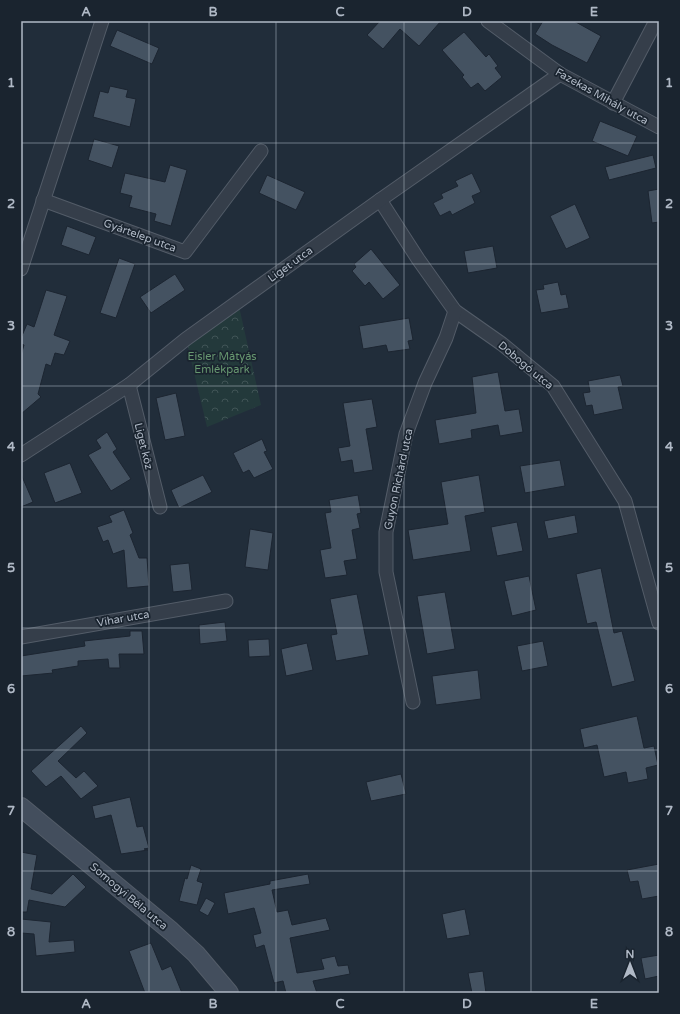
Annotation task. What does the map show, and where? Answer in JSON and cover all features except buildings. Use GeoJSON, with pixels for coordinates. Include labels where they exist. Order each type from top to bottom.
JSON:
{"type":"FeatureCollection","features":[{"type":"Feature","properties":{"kind":"main road","name":"Somogyi Béla utca"},"geometry":{"type":"LineString","coordinates":[[21,807],[182,940],[229,993]]}},
{"type":"Feature","properties":{"kind":"street"},"geometry":{"type":"LineString","coordinates":[[21,269],[102,21]]}},
{"type":"Feature","properties":{"kind":"street","name":"Fazekas Mihály utca"},"geometry":{"type":"LineString","coordinates":[[488,21],[560,74],[659,127]]}},
{"type":"Feature","properties":{"kind":"street"},"geometry":{"type":"LineString","coordinates":[[613,103],[656,21]]}},
{"type":"Feature","properties":{"kind":"street","name":"Liget utca"},"geometry":{"type":"LineString","coordinates":[[21,455],[129,385],[186,339],[380,200],[560,74]]}},
{"type":"Feature","properties":{"kind":"street","name":"Gyártelep utca"},"geometry":{"type":"LineString","coordinates":[[43,200],[185,252],[261,151]]}},
{"type":"Feature","properties":{"kind":"street","name":"Dobogó utca"},"geometry":{"type":"LineString","coordinates":[[380,200],[418,259],[455,311],[502,344],[553,386],[562,399],[625,501],[659,623]]}},
{"type":"Feature","properties":{"kind":"street","name":"Guyon Richárd utca"},"geometry":{"type":"LineString","coordinates":[[414,702],[386,572],[386,532],[406,434],[424,383],[446,338],[455,311]]}},
{"type":"Feature","properties":{"kind":"street","name":"Liget köz"},"geometry":{"type":"LineString","coordinates":[[129,385],[160,507]]}},
{"type":"Feature","properties":{"kind":"street","name":"Vihar utca"},"geometry":{"type":"LineString","coordinates":[[21,637],[226,601]]}},
{"type":"Feature","properties":{"kind":"green space","name":"Eisler Mátyás Emlékpark"},"geometry":{"type":"Polygon","coordinates":[[[238,302],[261,405],[207,427],[186,339],[238,302]]]}}]}
